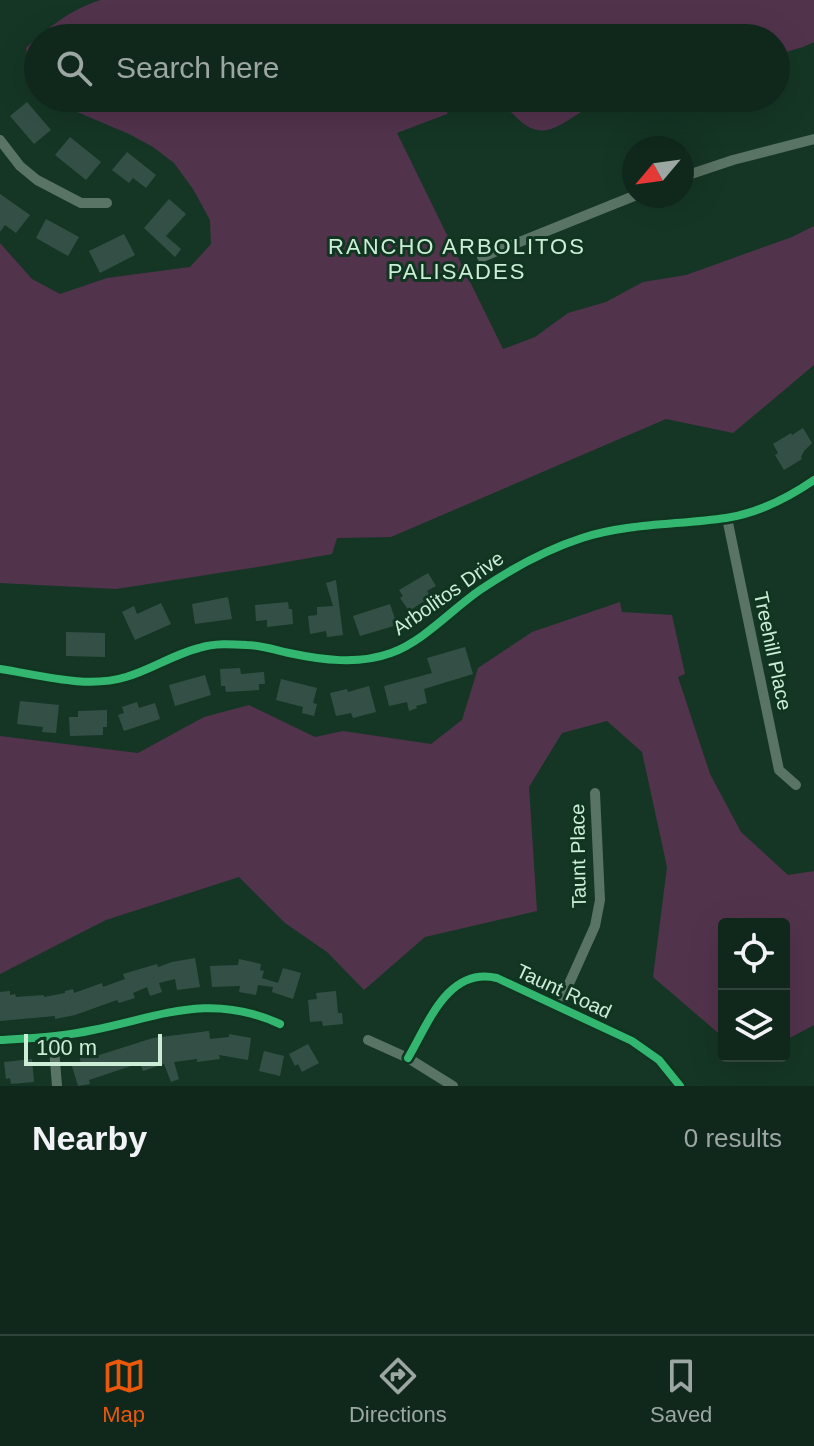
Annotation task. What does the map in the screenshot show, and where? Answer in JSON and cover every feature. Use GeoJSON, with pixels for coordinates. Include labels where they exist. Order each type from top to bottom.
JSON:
{"type":"FeatureCollection","features":[{"type":"Feature","properties":{"kind":"street"},"geometry":{"type":"LineString","coordinates":[[694,173],[814,139]]}},
{"type":"Feature","properties":{"kind":"street"},"geometry":{"type":"LineString","coordinates":[[0,140],[20,166],[37,180],[81,203],[107,203]]}},
{"type":"Feature","properties":{"kind":"street"},"geometry":{"type":"LineString","coordinates":[[482,257],[622,201]]}},
{"type":"Feature","properties":{"kind":"street","name":"Arbolitos Drive"},"geometry":{"type":"LineString","coordinates":[[0,669],[95,681],[125,677],[199,648],[222,644],[253,645],[317,659],[344,661],[379,656],[417,639],[480,590],[528,560],[582,538],[638,526],[727,518],[754,511],[814,480]]}},
{"type":"Feature","properties":{"kind":"street","name":"Treehill Place"},"geometry":{"type":"LineString","coordinates":[[727,518],[779,770],[796,785]]}},
{"type":"Feature","properties":{"kind":"street","name":"Taunt Place"},"geometry":{"type":"LineString","coordinates":[[559,1006],[595,926],[600,900],[595,793]]}},
{"type":"Feature","properties":{"kind":"street","name":"Taunt Road"},"geometry":{"type":"LineString","coordinates":[[408,1058],[444,996],[453,987],[486,975],[632,1041],[659,1060],[680,1086]]}},
{"type":"Feature","properties":{"kind":"street"},"geometry":{"type":"LineString","coordinates":[[0,1040],[90,1031],[186,1008],[247,1011],[280,1024]]}},
{"type":"Feature","properties":{"kind":"street"},"geometry":{"type":"LineString","coordinates":[[53,1036],[57,1086]]}},
{"type":"Feature","properties":{"kind":"street"},"geometry":{"type":"LineString","coordinates":[[368,1040],[408,1058],[453,1086]]}},
{"type":"Feature","properties":{"kind":"shaded area"},"geometry":{"type":"Polygon","coordinates":[[[101,0],[814,0],[814,42],[790,51],[790,24],[55,24],[80,8],[101,0]]]}},
{"type":"Feature","properties":{"kind":"shaded area"},"geometry":{"type":"Polygon","coordinates":[[[77,112],[448,112],[397,133],[503,349],[535,337],[568,313],[606,302],[643,282],[686,275],[792,237],[814,226],[814,365],[733,433],[666,419],[391,537],[337,538],[332,554],[116,589],[0,583],[0,243],[32,279],[60,294],[107,278],[190,267],[211,244],[210,220],[174,163],[129,134],[77,112]]]}},
{"type":"Feature","properties":{"kind":"shaded area"},"geometry":{"type":"Polygon","coordinates":[[[511,112],[582,112],[559,126],[544,130],[535,130],[511,112]]]}},
{"type":"Feature","properties":{"kind":"shaded area"},"geometry":{"type":"Polygon","coordinates":[[[620,602],[622,612],[672,615],[685,674],[678,677],[710,774],[741,832],[788,875],[814,871],[814,1025],[790,1038],[790,918],[718,918],[718,1033],[653,977],[667,867],[642,752],[607,721],[562,733],[529,787],[537,911],[425,937],[364,990],[327,952],[285,923],[239,877],[106,920],[0,974],[0,736],[138,753],[204,717],[249,705],[315,737],[343,731],[431,744],[462,720],[478,668],[532,632],[620,602]]]}},
{"type":"Feature","properties":{"kind":"building"},"geometry":{"type":"Polygon","coordinates":[[[24,104],[24,112],[36,112],[51,130],[34,144],[10,116],[24,104]]]}},
{"type":"Feature","properties":{"kind":"building"},"geometry":{"type":"Polygon","coordinates":[[[70,137],[101,162],[86,180],[55,155],[70,137]]]}},
{"type":"Feature","properties":{"kind":"building"},"geometry":{"type":"Polygon","coordinates":[[[127,152],[156,175],[146,188],[133,178],[129,183],[112,170],[127,152]]]}},
{"type":"Feature","properties":{"kind":"building"},"geometry":{"type":"Polygon","coordinates":[[[0,194],[30,215],[16,233],[5,225],[0,232],[0,194]]]}},
{"type":"Feature","properties":{"kind":"building"},"geometry":{"type":"Polygon","coordinates":[[[169,199],[186,214],[166,236],[181,249],[175,257],[144,228],[169,199]]]}},
{"type":"Feature","properties":{"kind":"building"},"geometry":{"type":"Polygon","coordinates":[[[46,219],[79,237],[68,256],[36,238],[46,219]]]}},
{"type":"Feature","properties":{"kind":"building"},"geometry":{"type":"Polygon","coordinates":[[[124,234],[135,255],[100,273],[89,251],[124,234]]]}},
{"type":"Feature","properties":{"kind":"building"},"geometry":{"type":"Polygon","coordinates":[[[803,428],[812,443],[804,451],[802,459],[784,470],[775,455],[778,453],[773,444],[803,428]]]}},
{"type":"Feature","properties":{"kind":"building"},"geometry":{"type":"Polygon","coordinates":[[[428,573],[436,586],[427,591],[431,597],[409,611],[400,598],[403,596],[399,590],[428,573]]]}},
{"type":"Feature","properties":{"kind":"building"},"geometry":{"type":"Polygon","coordinates":[[[336,580],[343,635],[327,637],[326,631],[310,634],[308,616],[317,615],[317,607],[333,606],[326,583],[336,580]]]}},
{"type":"Feature","properties":{"kind":"building"},"geometry":{"type":"Polygon","coordinates":[[[228,597],[232,619],[195,624],[192,604],[228,597]]]}},
{"type":"Feature","properties":{"kind":"building"},"geometry":{"type":"Polygon","coordinates":[[[288,602],[293,624],[267,627],[267,620],[256,621],[255,605],[288,602]]]}},
{"type":"Feature","properties":{"kind":"building"},"geometry":{"type":"Polygon","coordinates":[[[161,603],[171,624],[135,640],[122,612],[134,606],[137,614],[161,603]]]}},
{"type":"Feature","properties":{"kind":"building"},"geometry":{"type":"Polygon","coordinates":[[[390,604],[397,625],[360,636],[353,616],[390,604]]]}},
{"type":"Feature","properties":{"kind":"building"},"geometry":{"type":"Polygon","coordinates":[[[66,632],[105,633],[105,657],[66,656],[66,632]]]}},
{"type":"Feature","properties":{"kind":"building"},"geometry":{"type":"Polygon","coordinates":[[[465,647],[473,674],[424,689],[427,703],[417,708],[409,711],[407,702],[389,706],[384,686],[432,673],[427,658],[465,647]]]}},
{"type":"Feature","properties":{"kind":"building"},"geometry":{"type":"Polygon","coordinates":[[[240,668],[241,674],[264,672],[265,684],[259,684],[259,690],[226,692],[225,686],[221,686],[220,669],[240,668]]]}},
{"type":"Feature","properties":{"kind":"building"},"geometry":{"type":"Polygon","coordinates":[[[205,675],[211,695],[175,706],[169,685],[205,675]]]}},
{"type":"Feature","properties":{"kind":"building"},"geometry":{"type":"Polygon","coordinates":[[[281,679],[317,688],[314,716],[302,713],[303,707],[276,700],[281,679]]]}},
{"type":"Feature","properties":{"kind":"building"},"geometry":{"type":"Polygon","coordinates":[[[369,686],[376,712],[353,718],[351,713],[336,716],[330,693],[369,686]]]}},
{"type":"Feature","properties":{"kind":"building"},"geometry":{"type":"Polygon","coordinates":[[[20,701],[59,705],[56,733],[42,732],[43,727],[17,724],[20,701]]]}},
{"type":"Feature","properties":{"kind":"building"},"geometry":{"type":"Polygon","coordinates":[[[137,702],[139,708],[155,703],[160,719],[124,731],[118,715],[124,713],[122,707],[137,702]]]}},
{"type":"Feature","properties":{"kind":"building"},"geometry":{"type":"Polygon","coordinates":[[[107,710],[107,727],[103,727],[103,735],[70,736],[69,717],[78,717],[78,711],[107,710]]]}},
{"type":"Feature","properties":{"kind":"building"},"geometry":{"type":"Polygon","coordinates":[[[195,958],[200,987],[177,990],[175,979],[159,983],[162,992],[150,996],[147,987],[133,993],[135,998],[119,1003],[117,1000],[75,1015],[0,1021],[0,992],[10,991],[10,995],[15,994],[16,997],[44,997],[73,989],[74,993],[102,983],[103,987],[125,979],[123,974],[157,964],[158,967],[195,958]]]}},
{"type":"Feature","properties":{"kind":"building"},"geometry":{"type":"Polygon","coordinates":[[[239,959],[261,964],[260,970],[264,971],[262,978],[278,983],[283,968],[301,973],[293,999],[272,992],[273,987],[258,985],[256,995],[239,992],[240,986],[212,987],[210,966],[238,965],[239,959]]]}},
{"type":"Feature","properties":{"kind":"building"},"geometry":{"type":"Polygon","coordinates":[[[336,991],[338,1013],[342,1013],[343,1024],[323,1026],[322,1021],[310,1022],[308,1000],[317,999],[316,993],[336,991]]]}},
{"type":"Feature","properties":{"kind":"building"},"geometry":{"type":"Polygon","coordinates":[[[209,1031],[210,1039],[229,1037],[229,1034],[251,1038],[248,1060],[219,1055],[220,1059],[174,1062],[179,1079],[171,1082],[164,1064],[143,1071],[140,1063],[78,1086],[72,1066],[81,1063],[79,1056],[91,1052],[93,1057],[153,1038],[209,1031]]]}},
{"type":"Feature","properties":{"kind":"building"},"geometry":{"type":"Polygon","coordinates":[[[308,1044],[319,1063],[302,1072],[289,1054],[308,1044]]]}},
{"type":"Feature","properties":{"kind":"building"},"geometry":{"type":"Polygon","coordinates":[[[264,1051],[284,1056],[280,1076],[259,1071],[264,1051]]]}},
{"type":"Feature","properties":{"kind":"building"},"geometry":{"type":"Polygon","coordinates":[[[32,1059],[34,1082],[11,1084],[10,1078],[6,1079],[4,1062],[32,1059]]]}},
{"type":"Feature","properties":{"kind":"cycle path"},"geometry":{"type":"LineString","coordinates":[[0,669],[95,682],[135,674],[190,651],[223,644],[258,646],[327,659],[378,657],[415,641],[480,590],[516,567],[555,548],[600,533],[738,516],[772,504],[814,480]]}},
{"type":"Feature","properties":{"kind":"cycle path"},"geometry":{"type":"LineString","coordinates":[[408,1058],[432,1015],[453,989],[465,981],[480,977],[497,978],[632,1041],[659,1060],[680,1086]]}},
{"type":"Feature","properties":{"kind":"cycle path"},"geometry":{"type":"LineString","coordinates":[[0,1040],[70,1034],[208,1008],[255,1014],[280,1024]]}},
{"type":"Feature","properties":{"kind":"district","name":"RANCHO ARBOLITOS PALISADES"},"geometry":{"type":"Point","coordinates":[457,258]}}]}
